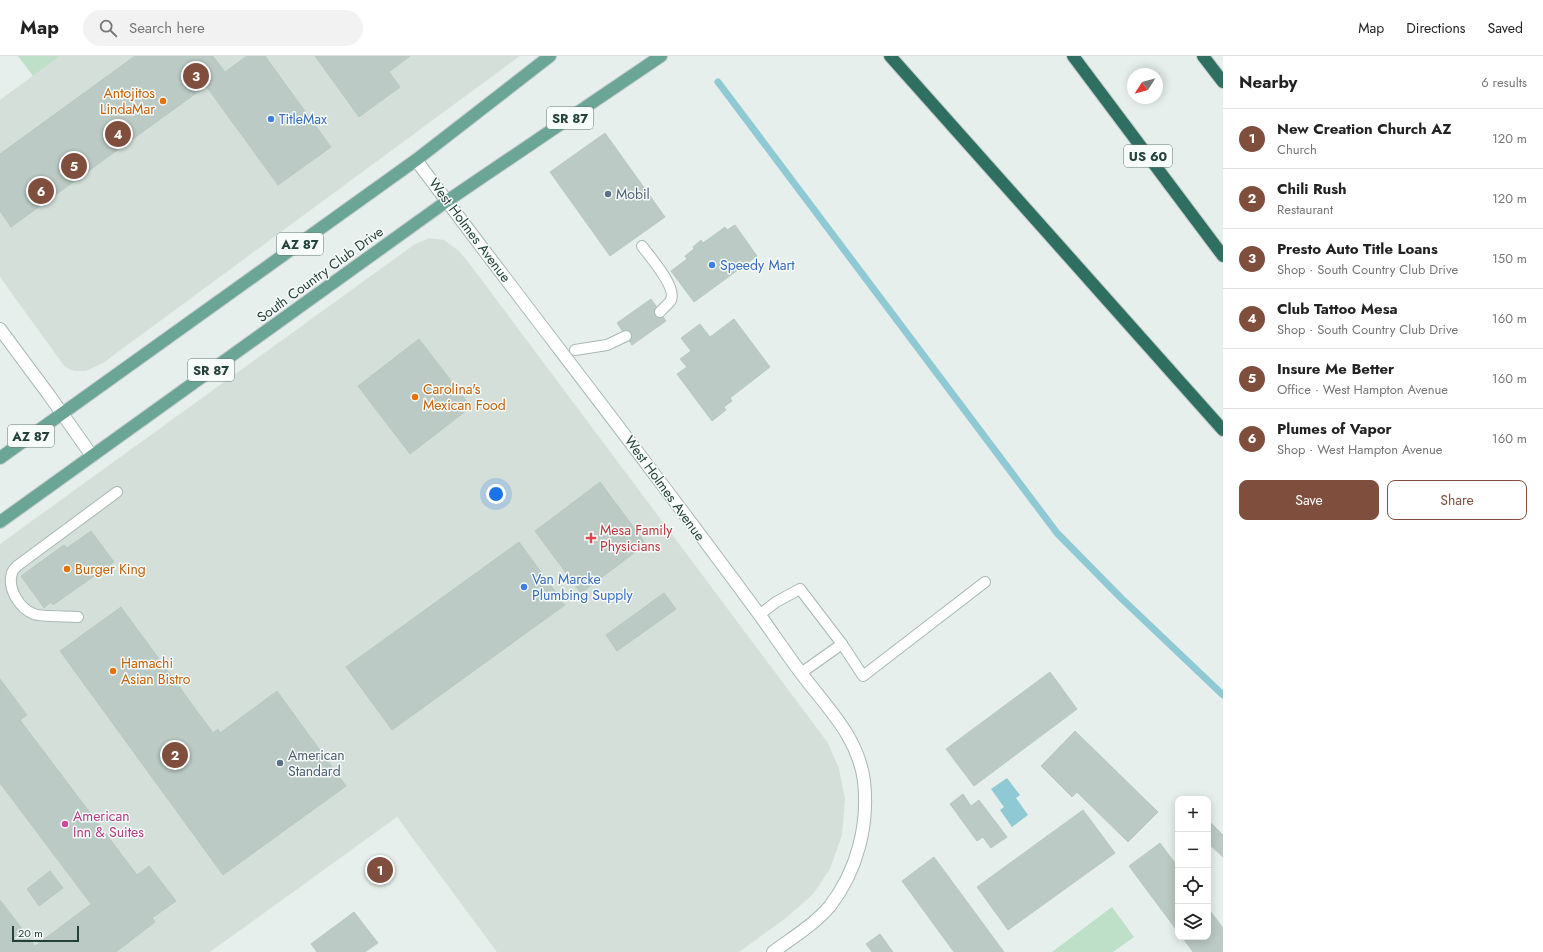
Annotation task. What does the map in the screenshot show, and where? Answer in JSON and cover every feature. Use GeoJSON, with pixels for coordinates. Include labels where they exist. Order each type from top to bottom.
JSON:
{"type":"FeatureCollection","features":[{"type":"Feature","properties":{"kind":"highway"},"geometry":{"type":"LineString","coordinates":[[890,56],[1223,430]]}},
{"type":"Feature","properties":{"kind":"highway","name":"US 60"},"geometry":{"type":"LineString","coordinates":[[1073,56],[1223,256]]}},
{"type":"Feature","properties":{"kind":"highway"},"geometry":{"type":"LineString","coordinates":[[1203,56],[1223,82]]}},
{"type":"Feature","properties":{"kind":"main road","name":"AZ 87"},"geometry":{"type":"LineString","coordinates":[[0,458],[416,160],[550,56]]}},
{"type":"Feature","properties":{"kind":"main road","name":"South Country Club Drive"},"geometry":{"type":"LineString","coordinates":[[0,522],[447,201],[662,56]]}},
{"type":"Feature","properties":{"kind":"street","name":"West Holmes Avenue"},"geometry":{"type":"LineString","coordinates":[[416,160],[618,424],[801,673],[845,729],[860,761],[864,782],[862,837],[855,863],[843,886],[829,906],[813,922],[773,952]]}},
{"type":"Feature","properties":{"kind":"street"},"geometry":{"type":"LineString","coordinates":[[0,329],[92,456]]}},
{"type":"Feature","properties":{"kind":"lane"},"geometry":{"type":"LineString","coordinates":[[642,246],[663,275],[672,291],[671,300],[660,312]]}},
{"type":"Feature","properties":{"kind":"lane"},"geometry":{"type":"LineString","coordinates":[[575,350],[607,345],[626,336]]}},
{"type":"Feature","properties":{"kind":"lane"},"geometry":{"type":"LineString","coordinates":[[78,616],[34,615],[22,606],[14,594],[10,581],[12,573],[17,566],[117,492]]}},
{"type":"Feature","properties":{"kind":"lane"},"geometry":{"type":"LineString","coordinates":[[759,615],[776,602],[800,589],[842,644],[863,676],[985,582]]}},
{"type":"Feature","properties":{"kind":"lane"},"geometry":{"type":"LineString","coordinates":[[801,673],[842,644]]}},
{"type":"Feature","properties":{"kind":"shaded area"},"geometry":{"type":"Polygon","coordinates":[[[60,56],[520,56],[103,363],[86,371],[74,371],[65,367],[0,277],[0,100],[60,56]]]}},
{"type":"Feature","properties":{"kind":"shaded area"},"geometry":{"type":"Polygon","coordinates":[[[430,238],[444,240],[459,251],[469,263],[828,743],[839,769],[845,799],[842,835],[830,869],[813,894],[786,918],[739,952],[497,952],[397,817],[210,952],[0,952],[0,544],[415,244],[430,238]]]}},
{"type":"Feature","properties":{"kind":"green space"},"geometry":{"type":"Polygon","coordinates":[[[18,56],[60,56],[33,76],[18,56]]]}},
{"type":"Feature","properties":{"kind":"green space"},"geometry":{"type":"Polygon","coordinates":[[[1112,907],[1134,937],[1113,952],[1052,952],[1112,907]]]}},
{"type":"Feature","properties":{"kind":"water"},"geometry":{"type":"Polygon","coordinates":[[[1007,778],[1020,795],[1016,798],[1028,815],[1012,827],[1000,810],[1004,807],[991,789],[1007,778]]]}},
{"type":"Feature","properties":{"kind":"building"},"geometry":{"type":"Polygon","coordinates":[[[135,56],[213,56],[225,72],[247,56],[265,56],[331,147],[278,185],[206,86],[11,227],[0,211],[0,154],[135,56]]]}},
{"type":"Feature","properties":{"kind":"building"},"geometry":{"type":"Polygon","coordinates":[[[315,56],[410,56],[389,72],[400,87],[359,117],[315,56]]]}},
{"type":"Feature","properties":{"kind":"building","name":"Mobil"},"geometry":{"type":"Polygon","coordinates":[[[605,133],[665,217],[610,256],[550,172],[605,133]]]}},
{"type":"Feature","properties":{"kind":"building","name":"Speedy Mart"},"geometry":{"type":"Polygon","coordinates":[[[735,225],[757,256],[694,302],[671,271],[687,259],[685,256],[694,249],[693,247],[701,240],[703,243],[725,227],[727,230],[735,225]]]}},
{"type":"Feature","properties":{"kind":"building"},"geometry":{"type":"Polygon","coordinates":[[[651,299],[666,321],[632,345],[617,323],[651,299]]]}},
{"type":"Feature","properties":{"kind":"building"},"geometry":{"type":"Polygon","coordinates":[[[734,319],[770,367],[730,398],[732,401],[724,407],[726,410],[712,421],[677,374],[687,367],[680,359],[691,351],[681,338],[700,324],[710,337],[734,319]]]}},
{"type":"Feature","properties":{"kind":"building","name":"Carolina's Mexican Food"},"geometry":{"type":"Polygon","coordinates":[[[419,339],[471,407],[410,454],[358,386],[419,339]]]}},
{"type":"Feature","properties":{"kind":"building","name":"Mesa Family Physicians"},"geometry":{"type":"Polygon","coordinates":[[[600,482],[646,544],[581,593],[535,531],[600,482]]]}},
{"type":"Feature","properties":{"kind":"building","name":"Burger King"},"geometry":{"type":"Polygon","coordinates":[[[91,531],[114,562],[53,605],[51,602],[44,608],[21,576],[64,545],[67,548],[91,531]]]}},
{"type":"Feature","properties":{"kind":"building"},"geometry":{"type":"Polygon","coordinates":[[[519,542],[565,605],[392,730],[346,667],[519,542]]]}},
{"type":"Feature","properties":{"kind":"building"},"geometry":{"type":"Polygon","coordinates":[[[664,593],[676,609],[617,651],[606,635],[664,593]]]}},
{"type":"Feature","properties":{"kind":"building"},"geometry":{"type":"Polygon","coordinates":[[[121,607],[213,733],[218,729],[220,733],[277,691],[346,786],[223,875],[60,651],[121,607]]]}},
{"type":"Feature","properties":{"kind":"building"},"geometry":{"type":"Polygon","coordinates":[[[1050,672],[1077,709],[974,786],[946,749],[1050,672]]]}},
{"type":"Feature","properties":{"kind":"building","name":"American Inn & Suites"},"geometry":{"type":"Polygon","coordinates":[[[0,679],[27,715],[20,720],[137,875],[149,866],[176,901],[152,918],[155,922],[116,952],[0,952],[0,900],[35,946],[91,904],[0,783],[0,679]]]}},
{"type":"Feature","properties":{"kind":"building"},"geometry":{"type":"Polygon","coordinates":[[[1075,731],[1158,812],[1128,842],[1077,792],[1072,797],[1041,766],[1075,731]]]}},
{"type":"Feature","properties":{"kind":"building"},"geometry":{"type":"Polygon","coordinates":[[[963,794],[971,806],[979,800],[1007,837],[991,848],[983,837],[977,841],[950,804],[963,794]]]}},
{"type":"Feature","properties":{"kind":"building"},"geometry":{"type":"Polygon","coordinates":[[[1083,810],[1115,853],[1008,930],[977,887],[1083,810]]]}},
{"type":"Feature","properties":{"kind":"building"},"geometry":{"type":"Polygon","coordinates":[[[1211,823],[1223,835],[1223,857],[1211,846],[1211,823]]]}},
{"type":"Feature","properties":{"kind":"building"},"geometry":{"type":"Polygon","coordinates":[[[1160,843],[1175,863],[1175,928],[1129,866],[1160,843]]]}},
{"type":"Feature","properties":{"kind":"building"},"geometry":{"type":"Polygon","coordinates":[[[934,857],[1004,952],[954,952],[902,881],[934,857]]]}},
{"type":"Feature","properties":{"kind":"building"},"geometry":{"type":"Polygon","coordinates":[[[50,871],[63,888],[39,906],[27,889],[50,871]]]}},
{"type":"Feature","properties":{"kind":"building"},"geometry":{"type":"Polygon","coordinates":[[[354,912],[378,943],[365,952],[317,952],[311,944],[354,912]]]}},
{"type":"Feature","properties":{"kind":"building"},"geometry":{"type":"Polygon","coordinates":[[[1211,912],[1223,928],[1223,952],[1193,952],[1184,940],[1211,940],[1211,912]]]}},
{"type":"Feature","properties":{"kind":"building"},"geometry":{"type":"Polygon","coordinates":[[[880,934],[893,952],[872,952],[866,944],[880,934]]]}},
{"type":"Feature","properties":{"kind":"waterway"},"geometry":{"type":"LineString","coordinates":[[718,82],[1057,533],[1121,598],[1223,695]]}},
{"type":"Feature","properties":{"kind":"place","name":"Presto Auto Title Loans"},"geometry":{"type":"Point","coordinates":[196,76]}},
{"type":"Feature","properties":{"kind":"place","name":"Antojitos LindaMar"},"geometry":{"type":"Point","coordinates":[163,101]}},
{"type":"Feature","properties":{"kind":"place","name":"TitleMax"},"geometry":{"type":"Point","coordinates":[271,119]}},
{"type":"Feature","properties":{"kind":"place","name":"Club Tattoo Mesa"},"geometry":{"type":"Point","coordinates":[118,134]}},
{"type":"Feature","properties":{"kind":"place","name":"Insure Me Better"},"geometry":{"type":"Point","coordinates":[74,166]}},
{"type":"Feature","properties":{"kind":"place","name":"Plumes of Vapor"},"geometry":{"type":"Point","coordinates":[41,191]}},
{"type":"Feature","properties":{"kind":"place","name":"Mobil"},"geometry":{"type":"Point","coordinates":[608,194]}},
{"type":"Feature","properties":{"kind":"place","name":"Speedy Mart"},"geometry":{"type":"Point","coordinates":[712,265]}},
{"type":"Feature","properties":{"kind":"place","name":"Carolina's Mexican Food"},"geometry":{"type":"Point","coordinates":[415,397]}},
{"type":"Feature","properties":{"kind":"place","name":"Mesa Family Physicians"},"geometry":{"type":"Point","coordinates":[591,538]}},
{"type":"Feature","properties":{"kind":"place","name":"Burger King"},"geometry":{"type":"Point","coordinates":[67,569]}},
{"type":"Feature","properties":{"kind":"place","name":"Van Marcke Plumbing Supply"},"geometry":{"type":"Point","coordinates":[524,587]}},
{"type":"Feature","properties":{"kind":"place","name":"Hamachi Asian Bistro"},"geometry":{"type":"Point","coordinates":[113,671]}},
{"type":"Feature","properties":{"kind":"place","name":"Chili Rush"},"geometry":{"type":"Point","coordinates":[175,755]}},
{"type":"Feature","properties":{"kind":"place","name":"American Standard"},"geometry":{"type":"Point","coordinates":[280,763]}},
{"type":"Feature","properties":{"kind":"place","name":"American Inn & Suites"},"geometry":{"type":"Point","coordinates":[65,824]}},
{"type":"Feature","properties":{"kind":"place","name":"New Creation Church AZ"},"geometry":{"type":"Point","coordinates":[380,870]}}]}
